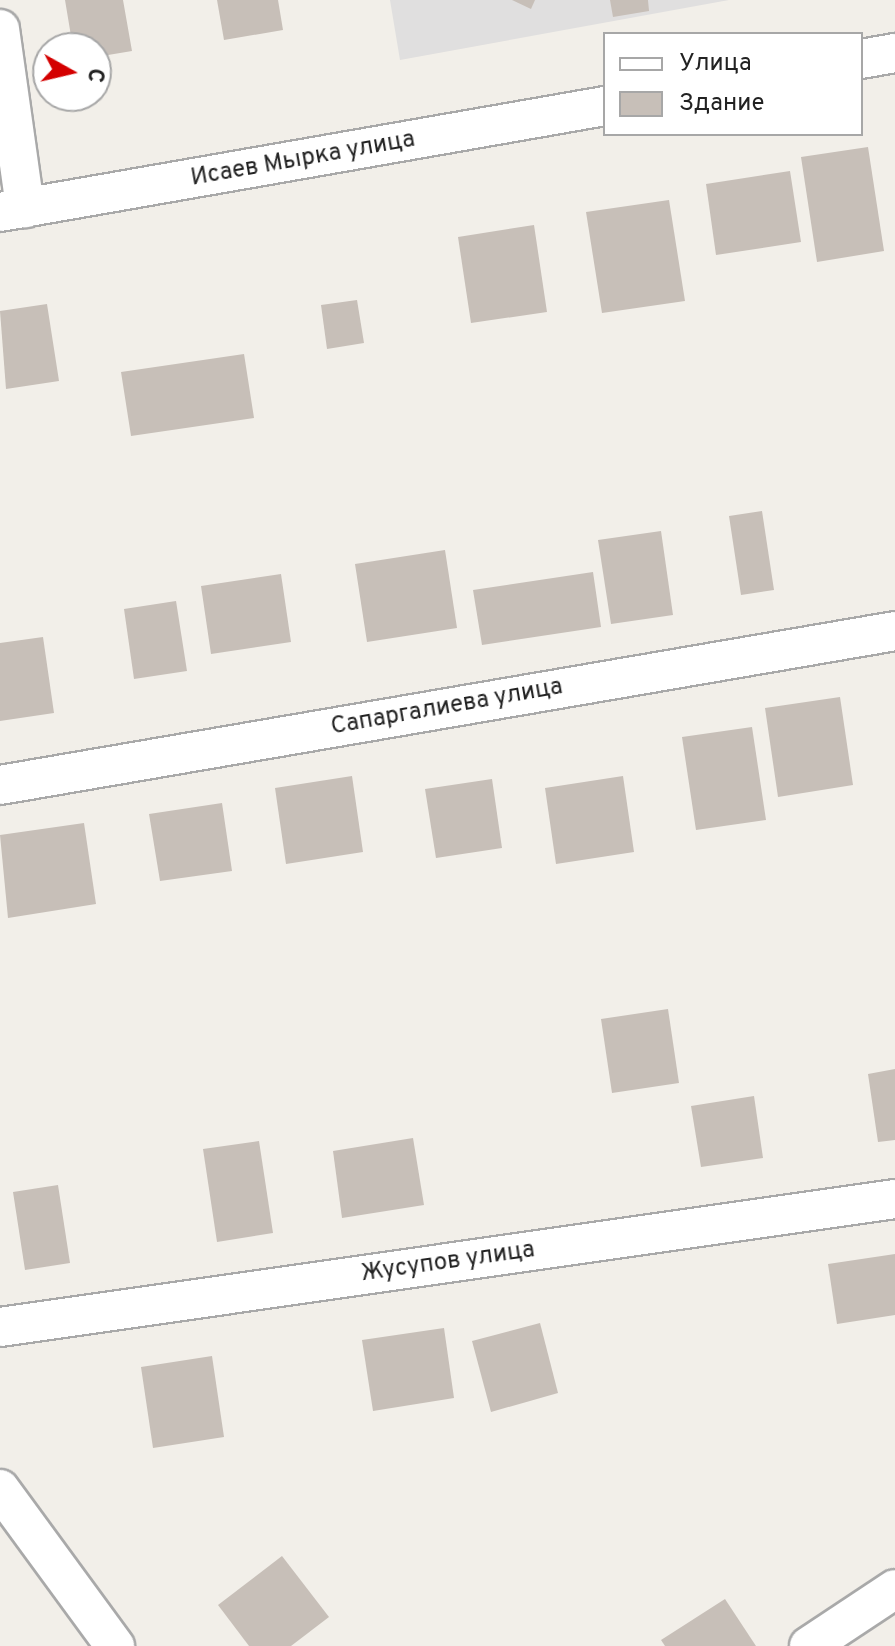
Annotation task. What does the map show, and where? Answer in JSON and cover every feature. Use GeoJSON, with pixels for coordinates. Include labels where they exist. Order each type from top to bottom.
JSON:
{"type":"FeatureCollection","features":[{"type":"Feature","properties":{"kind":"street"},"geometry":{"type":"LineString","coordinates":[[0,29],[13,210]]}},
{"type":"Feature","properties":{"kind":"street"},"geometry":{"type":"LineString","coordinates":[[863,59],[895,53]]}},
{"type":"Feature","properties":{"kind":"street","name":"Исаев Мырка улица"},"geometry":{"type":"LineString","coordinates":[[13,210],[603,106]]}},
{"type":"Feature","properties":{"kind":"street","name":"Сапаргалиева улица"},"geometry":{"type":"LineString","coordinates":[[0,785],[895,631]]}},
{"type":"Feature","properties":{"kind":"street","name":"Жусупов улица"},"geometry":{"type":"LineString","coordinates":[[0,1327],[895,1199]]}},
{"type":"Feature","properties":{"kind":"street"},"geometry":{"type":"LineString","coordinates":[[0,1489],[115,1646]]}},
{"type":"Feature","properties":{"kind":"street"},"geometry":{"type":"LineString","coordinates":[[809,1646],[895,1589]]}},
{"type":"Feature","properties":{"kind":"shaded area"},"geometry":{"type":"Polygon","coordinates":[[[390,0],[729,0],[400,60],[390,0]]]}},
{"type":"Feature","properties":{"kind":"building"},"geometry":{"type":"Polygon","coordinates":[[[65,0],[123,0],[132,51],[112,54],[112,32],[70,32],[65,0]]]}},
{"type":"Feature","properties":{"kind":"building"},"geometry":{"type":"Polygon","coordinates":[[[217,0],[278,0],[283,30],[224,40],[217,0]]]}},
{"type":"Feature","properties":{"kind":"building"},"geometry":{"type":"Polygon","coordinates":[[[512,0],[535,0],[531,9],[512,0]]]}},
{"type":"Feature","properties":{"kind":"building"},"geometry":{"type":"Polygon","coordinates":[[[610,0],[648,0],[649,11],[613,17],[610,0]]]}},
{"type":"Feature","properties":{"kind":"building"},"geometry":{"type":"Polygon","coordinates":[[[868,147],[884,251],[817,262],[801,157],[868,147]]]}},
{"type":"Feature","properties":{"kind":"building"},"geometry":{"type":"Polygon","coordinates":[[[790,171],[801,242],[716,255],[706,184],[790,171]]]}},
{"type":"Feature","properties":{"kind":"building"},"geometry":{"type":"Polygon","coordinates":[[[669,200],[685,301],[602,313],[586,212],[669,200]]]}},
{"type":"Feature","properties":{"kind":"building"},"geometry":{"type":"Polygon","coordinates":[[[534,225],[547,312],[471,323],[458,237],[534,225]]]}},
{"type":"Feature","properties":{"kind":"building"},"geometry":{"type":"Polygon","coordinates":[[[357,300],[364,343],[327,349],[321,305],[357,300]]]}},
{"type":"Feature","properties":{"kind":"building"},"geometry":{"type":"Polygon","coordinates":[[[47,304],[59,381],[6,389],[0,311],[47,304]]]}},
{"type":"Feature","properties":{"kind":"building"},"geometry":{"type":"Polygon","coordinates":[[[244,354],[254,418],[131,436],[121,372],[244,354]]]}},
{"type":"Feature","properties":{"kind":"building"},"geometry":{"type":"Polygon","coordinates":[[[762,511],[774,590],[741,595],[729,516],[762,511]]]}},
{"type":"Feature","properties":{"kind":"building"},"geometry":{"type":"Polygon","coordinates":[[[661,531],[673,615],[611,624],[598,540],[661,531]]]}},
{"type":"Feature","properties":{"kind":"building"},"geometry":{"type":"Polygon","coordinates":[[[445,550],[457,628],[367,642],[355,564],[445,550]]]}},
{"type":"Feature","properties":{"kind":"building"},"geometry":{"type":"Polygon","coordinates":[[[593,572],[601,627],[482,645],[473,590],[593,572]]]}},
{"type":"Feature","properties":{"kind":"building"},"geometry":{"type":"Polygon","coordinates":[[[281,574],[291,642],[211,654],[201,586],[281,574]]]}},
{"type":"Feature","properties":{"kind":"building"},"geometry":{"type":"Polygon","coordinates":[[[176,601],[187,671],[134,679],[124,609],[176,601]]]}},
{"type":"Feature","properties":{"kind":"building"},"geometry":{"type":"Polygon","coordinates":[[[43,637],[54,713],[0,721],[0,643],[43,637]]]}},
{"type":"Feature","properties":{"kind":"building"},"geometry":{"type":"Polygon","coordinates":[[[840,697],[853,785],[778,797],[765,708],[840,697]]]}},
{"type":"Feature","properties":{"kind":"building"},"geometry":{"type":"Polygon","coordinates":[[[752,727],[766,820],[696,830],[682,737],[752,727]]]}},
{"type":"Feature","properties":{"kind":"building"},"geometry":{"type":"Polygon","coordinates":[[[352,776],[363,852],[286,864],[275,788],[352,776]]]}},
{"type":"Feature","properties":{"kind":"building"},"geometry":{"type":"Polygon","coordinates":[[[623,776],[634,852],[556,864],[545,788],[623,776]]]}},
{"type":"Feature","properties":{"kind":"building"},"geometry":{"type":"Polygon","coordinates":[[[492,779],[502,848],[436,858],[425,789],[492,779]]]}},
{"type":"Feature","properties":{"kind":"building"},"geometry":{"type":"Polygon","coordinates":[[[222,803],[232,871],[160,881],[149,814],[222,803]]]}},
{"type":"Feature","properties":{"kind":"building"},"geometry":{"type":"Polygon","coordinates":[[[84,823],[96,904],[8,918],[0,835],[84,823]]]}},
{"type":"Feature","properties":{"kind":"building"},"geometry":{"type":"Polygon","coordinates":[[[668,1009],[679,1083],[612,1093],[601,1019],[668,1009]]]}},
{"type":"Feature","properties":{"kind":"building"},"geometry":{"type":"Polygon","coordinates":[[[895,1069],[895,1140],[878,1142],[868,1074],[895,1069]]]}},
{"type":"Feature","properties":{"kind":"building"},"geometry":{"type":"Polygon","coordinates":[[[754,1096],[763,1158],[701,1167],[691,1106],[754,1096]]]}},
{"type":"Feature","properties":{"kind":"building"},"geometry":{"type":"Polygon","coordinates":[[[413,1138],[424,1205],[342,1218],[333,1151],[413,1138]]]}},
{"type":"Feature","properties":{"kind":"building"},"geometry":{"type":"Polygon","coordinates":[[[259,1141],[273,1233],[217,1242],[203,1149],[259,1141]]]}},
{"type":"Feature","properties":{"kind":"building"},"geometry":{"type":"Polygon","coordinates":[[[58,1185],[70,1263],[25,1270],[13,1192],[58,1185]]]}},
{"type":"Feature","properties":{"kind":"building"},"geometry":{"type":"Polygon","coordinates":[[[895,1254],[895,1315],[837,1324],[828,1264],[895,1254]]]}},
{"type":"Feature","properties":{"kind":"building"},"geometry":{"type":"Polygon","coordinates":[[[540,1323],[558,1393],[491,1412],[472,1341],[540,1323]]]}},
{"type":"Feature","properties":{"kind":"building"},"geometry":{"type":"Polygon","coordinates":[[[444,1328],[454,1398],[373,1411],[362,1340],[444,1328]]]}},
{"type":"Feature","properties":{"kind":"building"},"geometry":{"type":"Polygon","coordinates":[[[212,1356],[224,1437],[153,1448],[141,1367],[212,1356]]]}},
{"type":"Feature","properties":{"kind":"building"},"geometry":{"type":"Polygon","coordinates":[[[282,1556],[329,1617],[291,1646],[249,1646],[218,1605],[282,1556]]]}},
{"type":"Feature","properties":{"kind":"building"},"geometry":{"type":"Polygon","coordinates":[[[725,1599],[756,1646],[665,1646],[661,1640],[725,1599]]]}}]}
